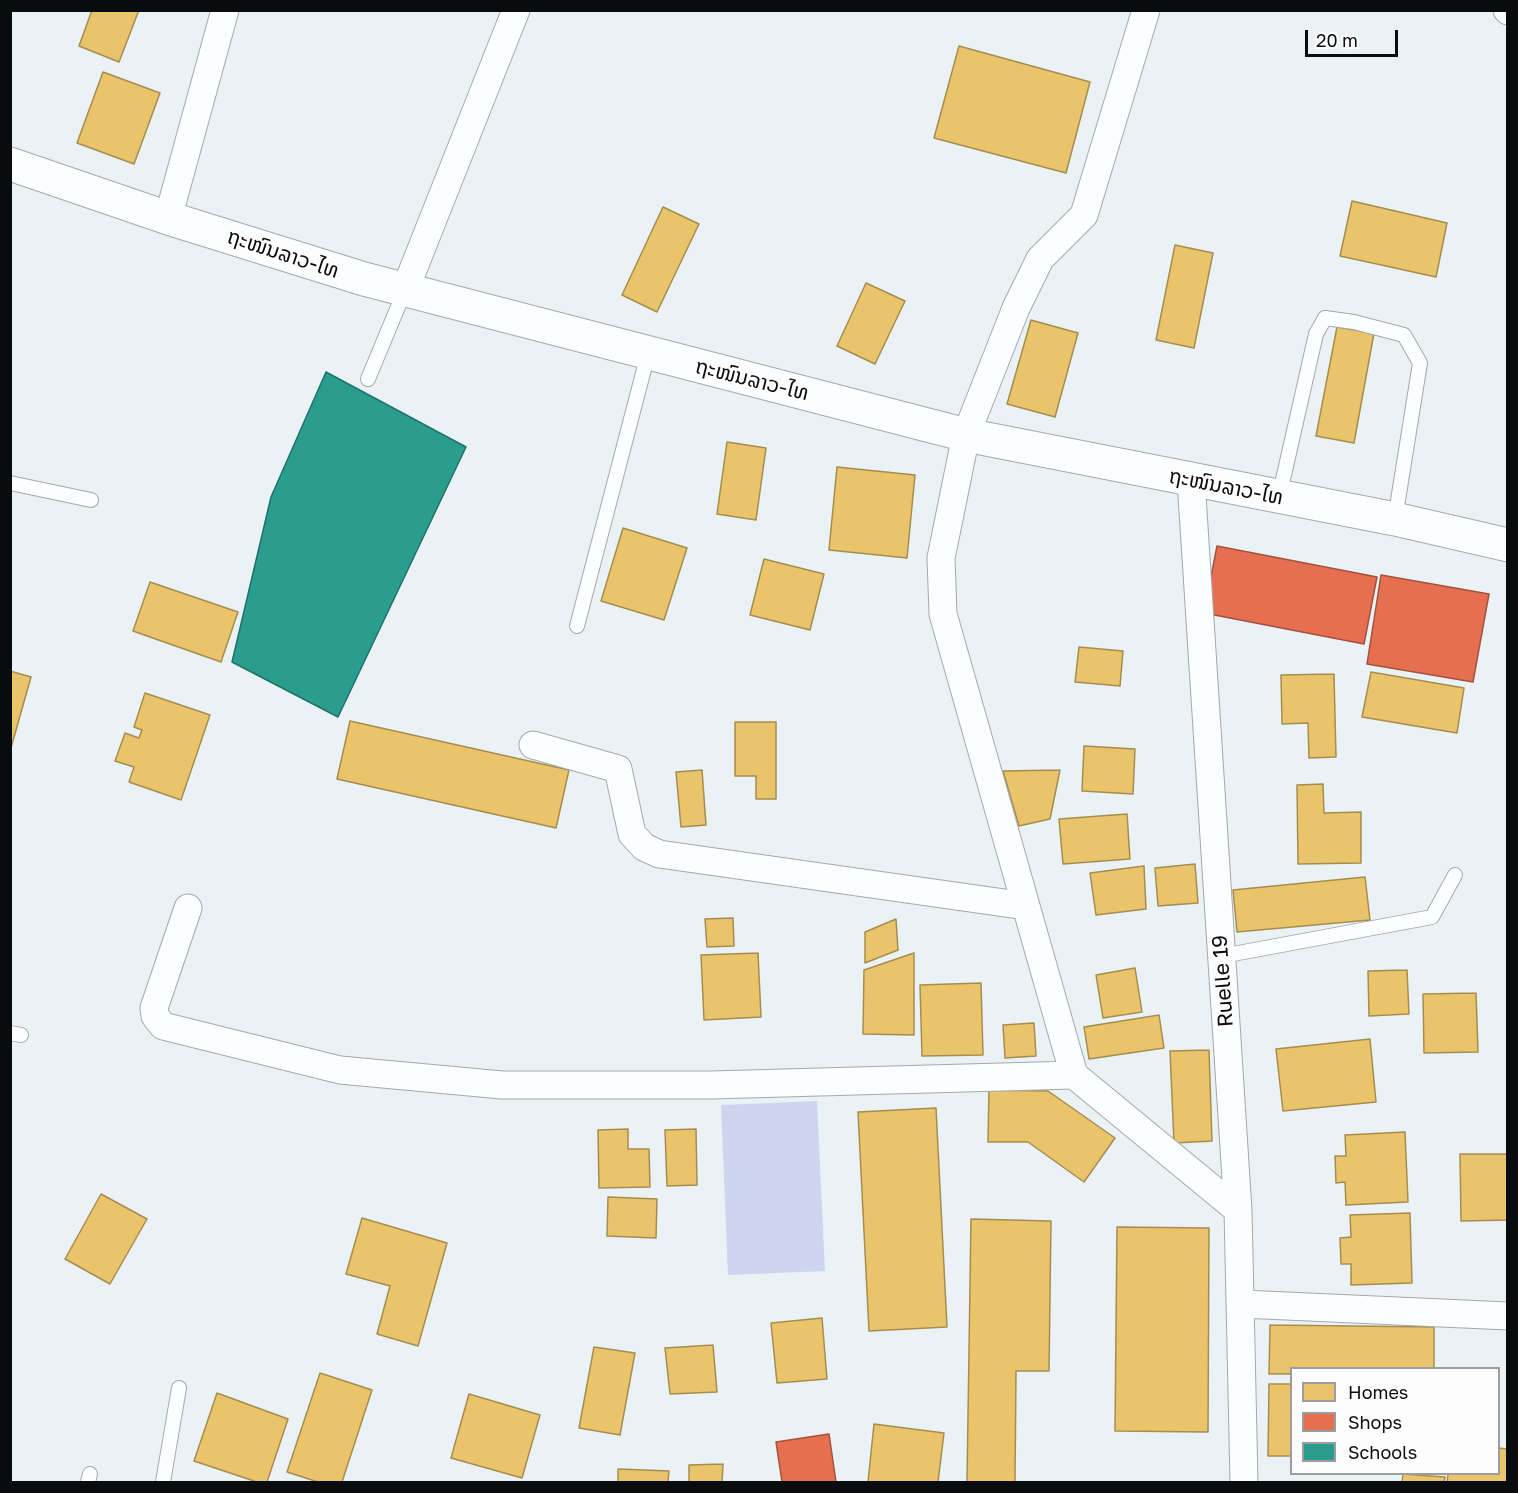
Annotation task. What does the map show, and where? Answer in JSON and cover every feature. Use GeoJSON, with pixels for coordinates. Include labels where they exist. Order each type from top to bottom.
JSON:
{"type":"FeatureCollection","features":[{"type":"Feature","properties":{"kind":"street"},"geometry":{"type":"LineString","coordinates":[[168,218],[225,10]]}},
{"type":"Feature","properties":{"kind":"street"},"geometry":{"type":"LineString","coordinates":[[405,290],[516,10]]}},
{"type":"Feature","properties":{"kind":"street"},"geometry":{"type":"LineString","coordinates":[[1146,10],[1084,215],[1040,260],[1016,308],[966,435],[940,558],[943,614],[1074,1076],[1238,1210]]}},
{"type":"Feature","properties":{"kind":"street","name":"ຖະໜົນລາວ-ໄທ"},"geometry":{"type":"LineString","coordinates":[[10,164],[168,218],[405,290],[966,435],[1395,519],[1508,545]]}},
{"type":"Feature","properties":{"kind":"street","name":"Ruelle 19"},"geometry":{"type":"LineString","coordinates":[[1191,480],[1238,1210],[1242,1304],[1244,1482]]}},
{"type":"Feature","properties":{"kind":"street"},"geometry":{"type":"LineString","coordinates":[[532,745],[618,769],[632,834],[644,847],[659,854],[1026,906]]}},
{"type":"Feature","properties":{"kind":"street"},"geometry":{"type":"LineString","coordinates":[[188,908],[154,1008],[155,1016],[163,1026],[340,1070],[502,1085],[711,1085],[1074,1076]]}},
{"type":"Feature","properties":{"kind":"street"},"geometry":{"type":"LineString","coordinates":[[1242,1304],[1508,1316]]}},
{"type":"Feature","properties":{"kind":"lane"},"geometry":{"type":"LineString","coordinates":[[368,379],[405,290]]}},
{"type":"Feature","properties":{"kind":"lane"},"geometry":{"type":"LineString","coordinates":[[1280,497],[1316,334],[1325,318],[1354,322],[1404,335],[1420,363],[1395,519]]}},
{"type":"Feature","properties":{"kind":"lane"},"geometry":{"type":"LineString","coordinates":[[577,626],[648,354]]}},
{"type":"Feature","properties":{"kind":"lane"},"geometry":{"type":"LineString","coordinates":[[10,483],[91,500]]}},
{"type":"Feature","properties":{"kind":"lane"},"geometry":{"type":"LineString","coordinates":[[1222,956],[1432,917],[1455,875]]}},
{"type":"Feature","properties":{"kind":"lane"},"geometry":{"type":"LineString","coordinates":[[163,1482],[179,1388]]}},
{"type":"Feature","properties":{"kind":"shaded area"},"geometry":{"type":"Polygon","coordinates":[[[817,1101],[825,1271],[728,1275],[721,1105],[817,1101]]]}},
{"type":"Feature","properties":{"kind":"building: Homes"},"geometry":{"type":"Polygon","coordinates":[[[92,10],[139,10],[119,62],[79,46],[92,10]]]}},
{"type":"Feature","properties":{"kind":"building: Homes"},"geometry":{"type":"Polygon","coordinates":[[[959,46],[1090,82],[1066,173],[934,138],[959,46]]]}},
{"type":"Feature","properties":{"kind":"building: Homes"},"geometry":{"type":"Polygon","coordinates":[[[103,72],[160,93],[134,164],[77,143],[103,72]]]}},
{"type":"Feature","properties":{"kind":"building: Homes"},"geometry":{"type":"Polygon","coordinates":[[[1352,201],[1447,223],[1436,277],[1340,256],[1352,201]]]}},
{"type":"Feature","properties":{"kind":"building: Homes"},"geometry":{"type":"Polygon","coordinates":[[[663,207],[699,224],[657,312],[622,295],[663,207]]]}},
{"type":"Feature","properties":{"kind":"building: Homes"},"geometry":{"type":"Polygon","coordinates":[[[1175,245],[1213,253],[1194,348],[1156,340],[1175,245]]]}},
{"type":"Feature","properties":{"kind":"building: Homes"},"geometry":{"type":"Polygon","coordinates":[[[866,283],[905,301],[875,364],[837,346],[866,283]]]}},
{"type":"Feature","properties":{"kind":"building: Homes"},"geometry":{"type":"Polygon","coordinates":[[[1031,320],[1078,333],[1055,417],[1007,404],[1031,320]]]}},
{"type":"Feature","properties":{"kind":"building: Homes"},"geometry":{"type":"Polygon","coordinates":[[[1337,327],[1374,333],[1354,443],[1316,436],[1337,327]]]}},
{"type":"Feature","properties":{"kind":"building: Homes"},"geometry":{"type":"Polygon","coordinates":[[[727,442],[766,448],[756,520],[717,514],[727,442]]]}},
{"type":"Feature","properties":{"kind":"building: Homes"},"geometry":{"type":"Polygon","coordinates":[[[837,467],[915,475],[907,558],[829,550],[837,467]]]}},
{"type":"Feature","properties":{"kind":"building: Homes"},"geometry":{"type":"Polygon","coordinates":[[[623,528],[687,548],[664,620],[601,601],[623,528]]]}},
{"type":"Feature","properties":{"kind":"building: Homes"},"geometry":{"type":"Polygon","coordinates":[[[764,559],[824,574],[810,630],[750,615],[764,559]]]}},
{"type":"Feature","properties":{"kind":"building: Homes"},"geometry":{"type":"Polygon","coordinates":[[[150,582],[238,612],[221,662],[133,631],[150,582]]]}},
{"type":"Feature","properties":{"kind":"building: Homes"},"geometry":{"type":"Polygon","coordinates":[[[1079,647],[1123,651],[1120,686],[1075,682],[1079,647]]]}},
{"type":"Feature","properties":{"kind":"building: Homes"},"geometry":{"type":"Polygon","coordinates":[[[10,671],[31,677],[11,748],[10,748],[10,671]]]}},
{"type":"Feature","properties":{"kind":"building: Homes"},"geometry":{"type":"Polygon","coordinates":[[[1371,672],[1464,688],[1457,733],[1362,717],[1371,672]]]}},
{"type":"Feature","properties":{"kind":"building: Homes"},"geometry":{"type":"Polygon","coordinates":[[[1334,674],[1336,757],[1309,758],[1308,723],[1282,724],[1281,675],[1334,674]]]}},
{"type":"Feature","properties":{"kind":"building: Homes"},"geometry":{"type":"Polygon","coordinates":[[[145,693],[210,715],[181,800],[129,782],[134,767],[115,761],[125,733],[139,738],[142,730],[134,727],[145,693]]]}},
{"type":"Feature","properties":{"kind":"building: Homes"},"geometry":{"type":"Polygon","coordinates":[[[350,721],[569,770],[556,828],[337,779],[350,721]]]}},
{"type":"Feature","properties":{"kind":"building: Homes"},"geometry":{"type":"Polygon","coordinates":[[[735,722],[776,722],[776,799],[756,799],[756,776],[735,776],[735,722]]]}},
{"type":"Feature","properties":{"kind":"building: Homes"},"geometry":{"type":"Polygon","coordinates":[[[1084,746],[1135,749],[1133,794],[1082,791],[1084,746]]]}},
{"type":"Feature","properties":{"kind":"building: Homes"},"geometry":{"type":"Polygon","coordinates":[[[702,770],[706,825],[681,827],[676,772],[702,770]]]}},
{"type":"Feature","properties":{"kind":"building: Homes"},"geometry":{"type":"Polygon","coordinates":[[[1060,770],[1050,819],[1019,826],[1003,771],[1060,770]]]}},
{"type":"Feature","properties":{"kind":"building: Homes"},"geometry":{"type":"Polygon","coordinates":[[[1323,784],[1324,813],[1361,812],[1361,863],[1298,864],[1297,785],[1323,784]]]}},
{"type":"Feature","properties":{"kind":"building: Homes"},"geometry":{"type":"Polygon","coordinates":[[[1127,814],[1130,859],[1063,864],[1059,819],[1127,814]]]}},
{"type":"Feature","properties":{"kind":"building: Homes"},"geometry":{"type":"Polygon","coordinates":[[[1195,864],[1198,903],[1158,906],[1155,868],[1195,864]]]}},
{"type":"Feature","properties":{"kind":"building: Homes"},"geometry":{"type":"Polygon","coordinates":[[[1144,866],[1146,909],[1096,915],[1090,873],[1144,866]]]}},
{"type":"Feature","properties":{"kind":"building: Homes"},"geometry":{"type":"Polygon","coordinates":[[[1365,877],[1370,920],[1237,932],[1233,890],[1365,877]]]}},
{"type":"Feature","properties":{"kind":"building: Homes"},"geometry":{"type":"Polygon","coordinates":[[[733,918],[734,946],[707,947],[705,919],[733,918]]]}},
{"type":"Feature","properties":{"kind":"building: Homes"},"geometry":{"type":"Polygon","coordinates":[[[896,919],[898,950],[865,963],[865,932],[896,919]]]}},
{"type":"Feature","properties":{"kind":"building: Homes"},"geometry":{"type":"Polygon","coordinates":[[[758,953],[761,1017],[704,1020],[701,955],[758,953]]]}},
{"type":"Feature","properties":{"kind":"building: Homes"},"geometry":{"type":"Polygon","coordinates":[[[914,953],[914,1035],[863,1034],[864,970],[914,953]]]}},
{"type":"Feature","properties":{"kind":"building: Homes"},"geometry":{"type":"Polygon","coordinates":[[[1135,968],[1142,1012],[1103,1018],[1096,975],[1135,968]]]}},
{"type":"Feature","properties":{"kind":"building: Homes"},"geometry":{"type":"Polygon","coordinates":[[[1407,970],[1409,1014],[1369,1016],[1368,971],[1407,970]]]}},
{"type":"Feature","properties":{"kind":"building: Homes"},"geometry":{"type":"Polygon","coordinates":[[[981,983],[983,1055],[922,1056],[920,985],[981,983]]]}},
{"type":"Feature","properties":{"kind":"building: Homes"},"geometry":{"type":"Polygon","coordinates":[[[1476,993],[1478,1052],[1424,1053],[1423,994],[1476,993]]]}},
{"type":"Feature","properties":{"kind":"building: Homes"},"geometry":{"type":"Polygon","coordinates":[[[1159,1015],[1164,1048],[1089,1059],[1084,1027],[1159,1015]]]}},
{"type":"Feature","properties":{"kind":"building: Homes"},"geometry":{"type":"Polygon","coordinates":[[[1034,1023],[1036,1056],[1005,1058],[1003,1025],[1034,1023]]]}},
{"type":"Feature","properties":{"kind":"building: Homes"},"geometry":{"type":"Polygon","coordinates":[[[1370,1039],[1376,1102],[1283,1111],[1276,1049],[1370,1039]]]}},
{"type":"Feature","properties":{"kind":"building: Homes"},"geometry":{"type":"Polygon","coordinates":[[[1209,1050],[1212,1141],[1174,1143],[1170,1051],[1209,1050]]]}},
{"type":"Feature","properties":{"kind":"building: Homes"},"geometry":{"type":"Polygon","coordinates":[[[989,1090],[1048,1091],[1115,1138],[1084,1182],[1028,1142],[988,1142],[989,1090]]]}},
{"type":"Feature","properties":{"kind":"building: Homes"},"geometry":{"type":"Polygon","coordinates":[[[936,1108],[947,1327],[869,1331],[858,1112],[936,1108]]]}},
{"type":"Feature","properties":{"kind":"building: Homes"},"geometry":{"type":"Polygon","coordinates":[[[628,1129],[628,1149],[649,1149],[650,1187],[599,1188],[598,1130],[628,1129]]]}},
{"type":"Feature","properties":{"kind":"building: Homes"},"geometry":{"type":"Polygon","coordinates":[[[696,1129],[697,1185],[667,1186],[665,1130],[696,1129]]]}},
{"type":"Feature","properties":{"kind":"building: Homes"},"geometry":{"type":"Polygon","coordinates":[[[1405,1132],[1408,1202],[1346,1205],[1345,1182],[1336,1183],[1335,1156],[1346,1156],[1345,1135],[1405,1132]]]}},
{"type":"Feature","properties":{"kind":"building: Homes"},"geometry":{"type":"Polygon","coordinates":[[[1460,1154],[1508,1154],[1508,1220],[1461,1221],[1460,1154]]]}},
{"type":"Feature","properties":{"kind":"building: Homes"},"geometry":{"type":"Polygon","coordinates":[[[101,1194],[147,1219],[110,1284],[65,1259],[101,1194]]]}},
{"type":"Feature","properties":{"kind":"building: Homes"},"geometry":{"type":"Polygon","coordinates":[[[608,1197],[657,1199],[656,1238],[607,1236],[608,1197]]]}},
{"type":"Feature","properties":{"kind":"building: Homes"},"geometry":{"type":"Polygon","coordinates":[[[1410,1213],[1412,1283],[1351,1285],[1351,1264],[1341,1264],[1340,1238],[1351,1237],[1350,1215],[1410,1213]]]}},
{"type":"Feature","properties":{"kind":"building: Homes"},"geometry":{"type":"Polygon","coordinates":[[[362,1218],[447,1243],[418,1346],[377,1334],[390,1286],[346,1274],[362,1218]]]}},
{"type":"Feature","properties":{"kind":"building: Homes"},"geometry":{"type":"Polygon","coordinates":[[[971,1219],[1051,1221],[1049,1371],[1016,1371],[1015,1482],[967,1482],[971,1219]]]}},
{"type":"Feature","properties":{"kind":"building: Homes"},"geometry":{"type":"Polygon","coordinates":[[[1117,1227],[1209,1228],[1208,1432],[1115,1431],[1117,1227]]]}},
{"type":"Feature","properties":{"kind":"building: Homes"},"geometry":{"type":"Polygon","coordinates":[[[822,1318],[827,1379],[777,1383],[771,1323],[822,1318]]]}},
{"type":"Feature","properties":{"kind":"building: Homes"},"geometry":{"type":"Polygon","coordinates":[[[1270,1325],[1434,1327],[1434,1367],[1290,1367],[1290,1374],[1269,1374],[1270,1325]]]}},
{"type":"Feature","properties":{"kind":"building: Homes"},"geometry":{"type":"Polygon","coordinates":[[[713,1345],[717,1392],[670,1394],[665,1348],[713,1345]]]}},
{"type":"Feature","properties":{"kind":"building: Homes"},"geometry":{"type":"Polygon","coordinates":[[[594,1347],[635,1353],[620,1435],[579,1428],[594,1347]]]}},
{"type":"Feature","properties":{"kind":"building: Homes"},"geometry":{"type":"Polygon","coordinates":[[[320,1373],[372,1390],[342,1482],[318,1482],[287,1472],[320,1373]]]}},
{"type":"Feature","properties":{"kind":"building: Homes"},"geometry":{"type":"Polygon","coordinates":[[[1269,1384],[1290,1384],[1290,1456],[1268,1456],[1269,1384]]]}},
{"type":"Feature","properties":{"kind":"building: Homes"},"geometry":{"type":"Polygon","coordinates":[[[217,1393],[288,1419],[267,1482],[257,1482],[194,1461],[217,1393]]]}},
{"type":"Feature","properties":{"kind":"building: Homes"},"geometry":{"type":"Polygon","coordinates":[[[469,1394],[540,1415],[522,1478],[451,1458],[469,1394]]]}},
{"type":"Feature","properties":{"kind":"building: Homes"},"geometry":{"type":"Polygon","coordinates":[[[874,1424],[944,1433],[938,1482],[868,1482],[874,1424]]]}},
{"type":"Feature","properties":{"kind":"building: Homes"},"geometry":{"type":"Polygon","coordinates":[[[1500,1448],[1508,1449],[1508,1482],[1447,1482],[1448,1475],[1500,1475],[1500,1448]]]}},
{"type":"Feature","properties":{"kind":"building: Homes"},"geometry":{"type":"Polygon","coordinates":[[[723,1464],[722,1482],[689,1482],[689,1465],[723,1464]]]}},
{"type":"Feature","properties":{"kind":"building: Homes"},"geometry":{"type":"Polygon","coordinates":[[[618,1469],[669,1471],[668,1482],[618,1482],[618,1469]]]}},
{"type":"Feature","properties":{"kind":"building: Homes"},"geometry":{"type":"Polygon","coordinates":[[[1403,1475],[1445,1477],[1444,1482],[1402,1482],[1403,1475]]]}},
{"type":"Feature","properties":{"kind":"building: Shops"},"geometry":{"type":"Polygon","coordinates":[[[1217,546],[1377,577],[1364,644],[1204,613],[1217,546]]]}},
{"type":"Feature","properties":{"kind":"building: Shops"},"geometry":{"type":"Polygon","coordinates":[[[1381,575],[1489,594],[1473,682],[1367,664],[1381,575]]]}},
{"type":"Feature","properties":{"kind":"building: Shops"},"geometry":{"type":"Polygon","coordinates":[[[829,1434],[836,1482],[782,1482],[776,1442],[829,1434]]]}},
{"type":"Feature","properties":{"kind":"building: Schools"},"geometry":{"type":"Polygon","coordinates":[[[326,372],[466,447],[338,717],[232,662],[271,497],[326,372]]]}}]}
